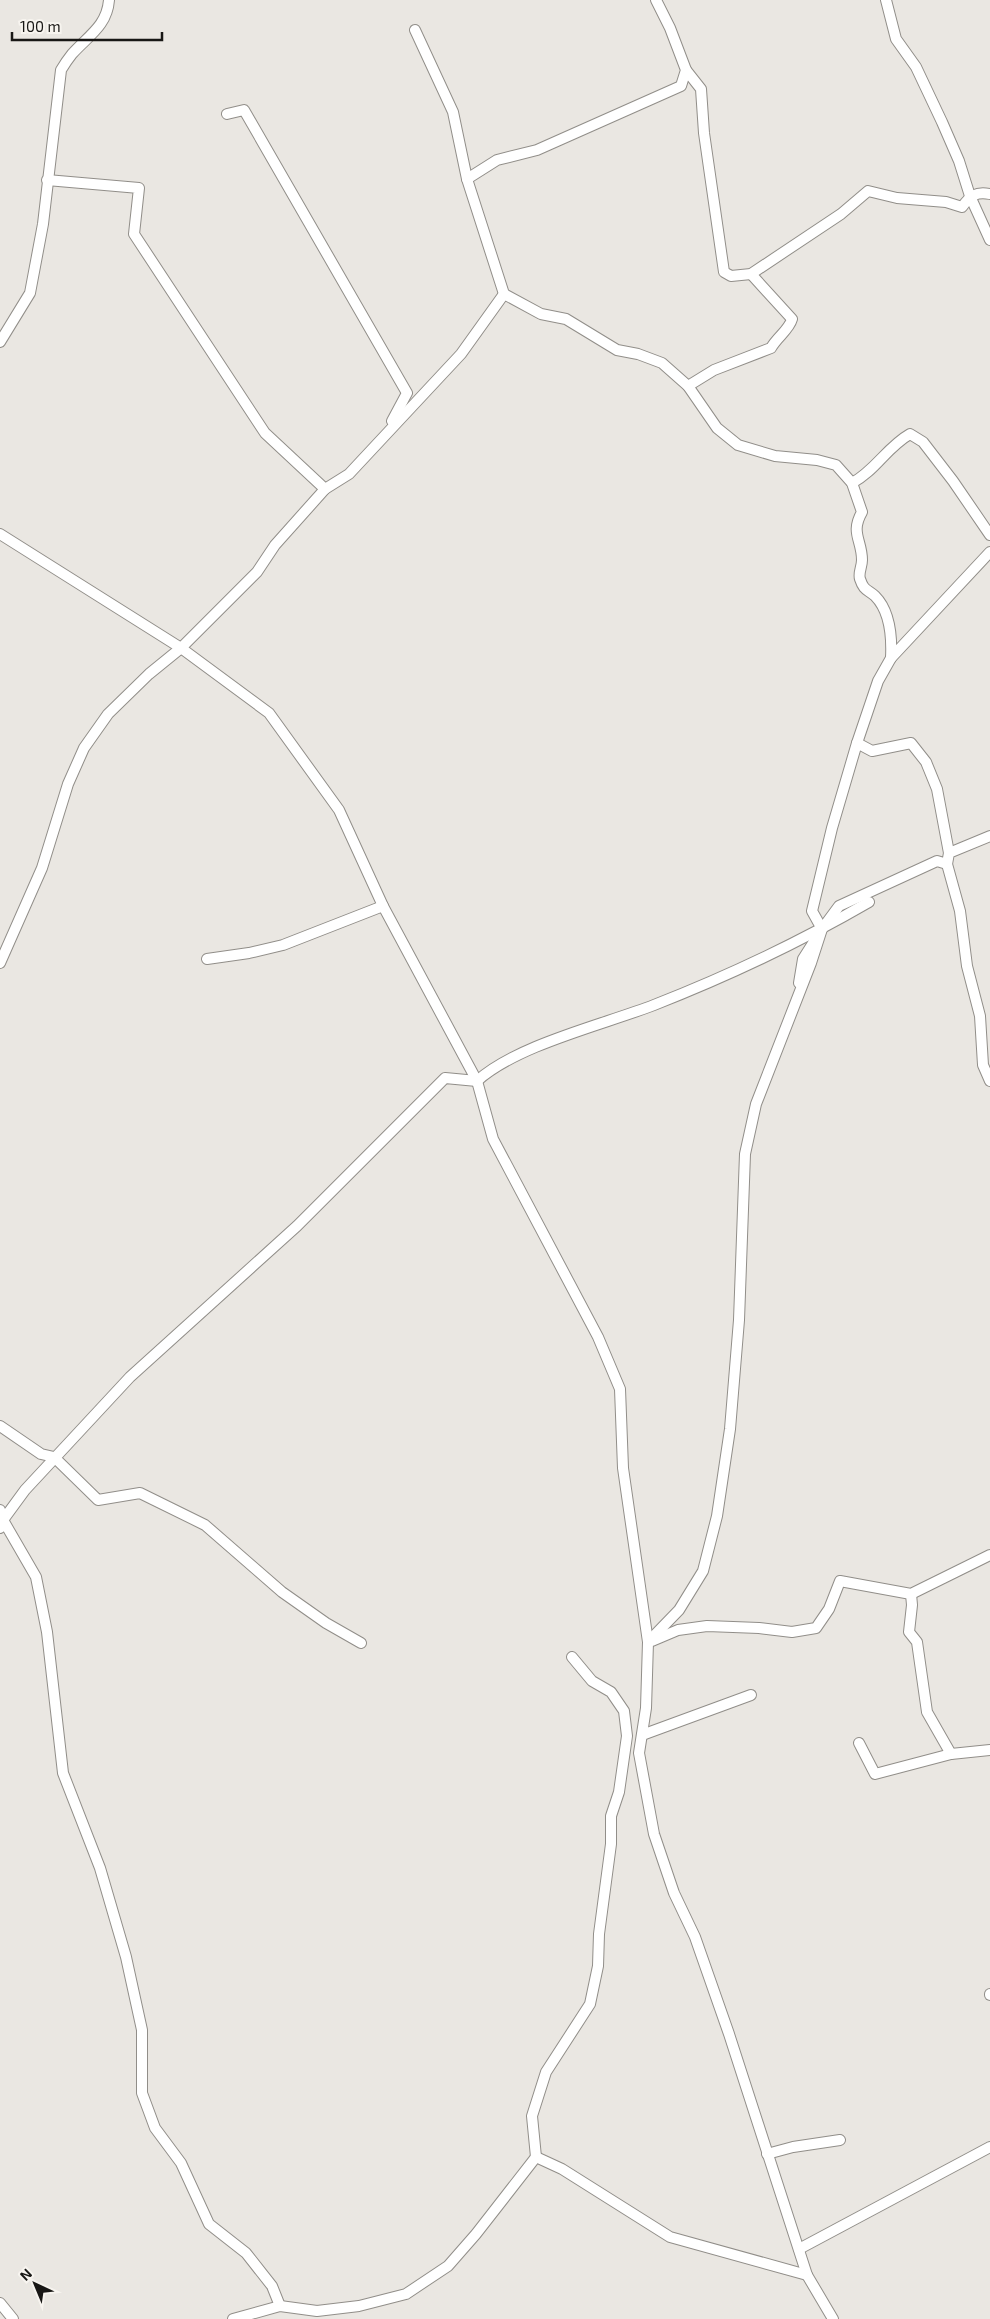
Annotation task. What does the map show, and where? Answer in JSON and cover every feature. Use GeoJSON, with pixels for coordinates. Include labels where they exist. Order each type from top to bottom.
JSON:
{"type":"FeatureCollection","features":[{"type":"Feature","properties":{"kind":"street"},"geometry":{"type":"LineString","coordinates":[[0,342],[30,293],[44,224],[47,180],[61,70],[71,55],[99,28],[108,11],[109,0]]}},
{"type":"Feature","properties":{"kind":"street"},"geometry":{"type":"LineString","coordinates":[[656,0],[670,28],[686,70],[702,90],[704,133],[724,272],[731,276],[751,274],[841,214],[868,191],[897,198],[946,202],[962,206],[970,196],[982,192],[990,194]]}},
{"type":"Feature","properties":{"kind":"street"},"geometry":{"type":"LineString","coordinates":[[886,0],[896,39],[916,67],[959,161],[970,196],[990,240]]}},
{"type":"Feature","properties":{"kind":"street"},"geometry":{"type":"LineString","coordinates":[[415,30],[453,112],[467,179],[504,294],[541,314],[566,319],[617,350],[638,354],[662,363],[688,386],[717,428],[738,445],[775,456],[817,460],[836,465],[852,483],[862,512],[856,522],[856,532],[862,560],[859,577],[865,590],[874,595],[879,602],[892,632],[891,658]]}},
{"type":"Feature","properties":{"kind":"street"},"geometry":{"type":"LineString","coordinates":[[467,179],[497,160],[537,150],[667,93],[681,86],[686,70]]}},
{"type":"Feature","properties":{"kind":"street"},"geometry":{"type":"LineString","coordinates":[[226,114],[244,110],[407,393],[386,432]]}},
{"type":"Feature","properties":{"kind":"street"},"geometry":{"type":"LineString","coordinates":[[47,180],[139,188],[134,234],[265,433],[325,489]]}},
{"type":"Feature","properties":{"kind":"street"},"geometry":{"type":"LineString","coordinates":[[688,386],[714,370],[771,348],[776,338],[791,325],[792,318],[751,274]]}},
{"type":"Feature","properties":{"kind":"street"},"geometry":{"type":"LineString","coordinates":[[0,963],[42,868],[68,784],[84,748],[108,714],[149,674],[181,648],[257,572],[275,545],[325,489],[349,474],[386,432],[461,354],[504,294]]}},
{"type":"Feature","properties":{"kind":"street"},"geometry":{"type":"LineString","coordinates":[[852,483],[863,477],[898,441],[910,434],[924,442],[990,535]]}},
{"type":"Feature","properties":{"kind":"street"},"geometry":{"type":"LineString","coordinates":[[0,534],[181,648],[269,713],[339,810],[383,906],[477,1081],[493,1139],[598,1338],[620,1389],[623,1468],[648,1642],[646,1708],[639,1753],[654,1834],[674,1893],[694,1938],[729,2034],[766,2154],[807,2275],[833,2319]]}},
{"type":"Feature","properties":{"kind":"street"},"geometry":{"type":"LineString","coordinates":[[822,929],[812,911],[832,828],[856,743],[872,696],[891,658],[990,552]]}},
{"type":"Feature","properties":{"kind":"street"},"geometry":{"type":"LineString","coordinates":[[856,743],[872,751],[911,743],[926,762],[937,789],[949,853],[947,864],[960,911],[967,966],[980,1016],[983,1065],[990,1081]]}},
{"type":"Feature","properties":{"kind":"street"},"geometry":{"type":"LineString","coordinates":[[949,853],[990,836]]}},
{"type":"Feature","properties":{"kind":"street"},"geometry":{"type":"LineString","coordinates":[[648,1642],[679,1610],[703,1571],[717,1516],[730,1429],[739,1320],[745,1154],[756,1104],[795,1003],[803,959],[839,906],[937,861],[947,864]]}},
{"type":"Feature","properties":{"kind":"street"},"geometry":{"type":"LineString","coordinates":[[280,2306],[272,2286],[246,2253],[209,2224],[181,2163],[155,2128],[142,2093],[142,2030],[126,1957],[100,1868],[63,1773],[47,1632],[36,1576],[1,1519],[54,1456],[130,1377],[297,1226],[445,1078],[477,1081],[488,1071],[537,1047],[654,1005],[751,964],[822,929],[869,902]]}},
{"type":"Feature","properties":{"kind":"street"},"geometry":{"type":"LineString","coordinates":[[207,959],[249,953],[282,945],[383,906]]}},
{"type":"Feature","properties":{"kind":"street"},"geometry":{"type":"LineString","coordinates":[[0,1426],[41,1454],[54,1456],[98,1500],[140,1493],[205,1525],[282,1592],[326,1623],[361,1643]]}},
{"type":"Feature","properties":{"kind":"street"},"geometry":{"type":"LineString","coordinates":[[648,1642],[678,1630],[707,1626],[759,1628],[792,1632],[816,1628],[828,1609],[840,1581],[911,1594],[990,1555]]}},
{"type":"Feature","properties":{"kind":"street"},"geometry":{"type":"LineString","coordinates":[[911,1594],[912,1605],[909,1632],[916,1642],[927,1712],[951,1754]]}},
{"type":"Feature","properties":{"kind":"street"},"geometry":{"type":"LineString","coordinates":[[233,2319],[280,2306],[317,2311],[360,2306],[406,2294],[448,2266],[476,2234],[536,2157],[532,2116],[546,2072],[590,2004],[598,1966],[599,1934],[611,1844],[611,1816],[619,1792],[627,1736],[624,1711],[611,1692],[592,1681],[572,1657]]}},
{"type":"Feature","properties":{"kind":"street"},"geometry":{"type":"LineString","coordinates":[[642,1735],[750,1696]]}},
{"type":"Feature","properties":{"kind":"street"},"geometry":{"type":"LineString","coordinates":[[860,1743],[875,1774],[951,1754],[990,1750]]}},
{"type":"Feature","properties":{"kind":"street"},"geometry":{"type":"LineString","coordinates":[[766,2154],[840,2140]]}},
{"type":"Feature","properties":{"kind":"street"},"geometry":{"type":"LineString","coordinates":[[799,2249],[990,2147]]}},
{"type":"Feature","properties":{"kind":"street"},"geometry":{"type":"LineString","coordinates":[[536,2157],[562,2169],[670,2237],[807,2275]]}},
{"type":"Feature","properties":{"kind":"street"},"geometry":{"type":"LineString","coordinates":[[0,2303],[13,2319]]}}]}
